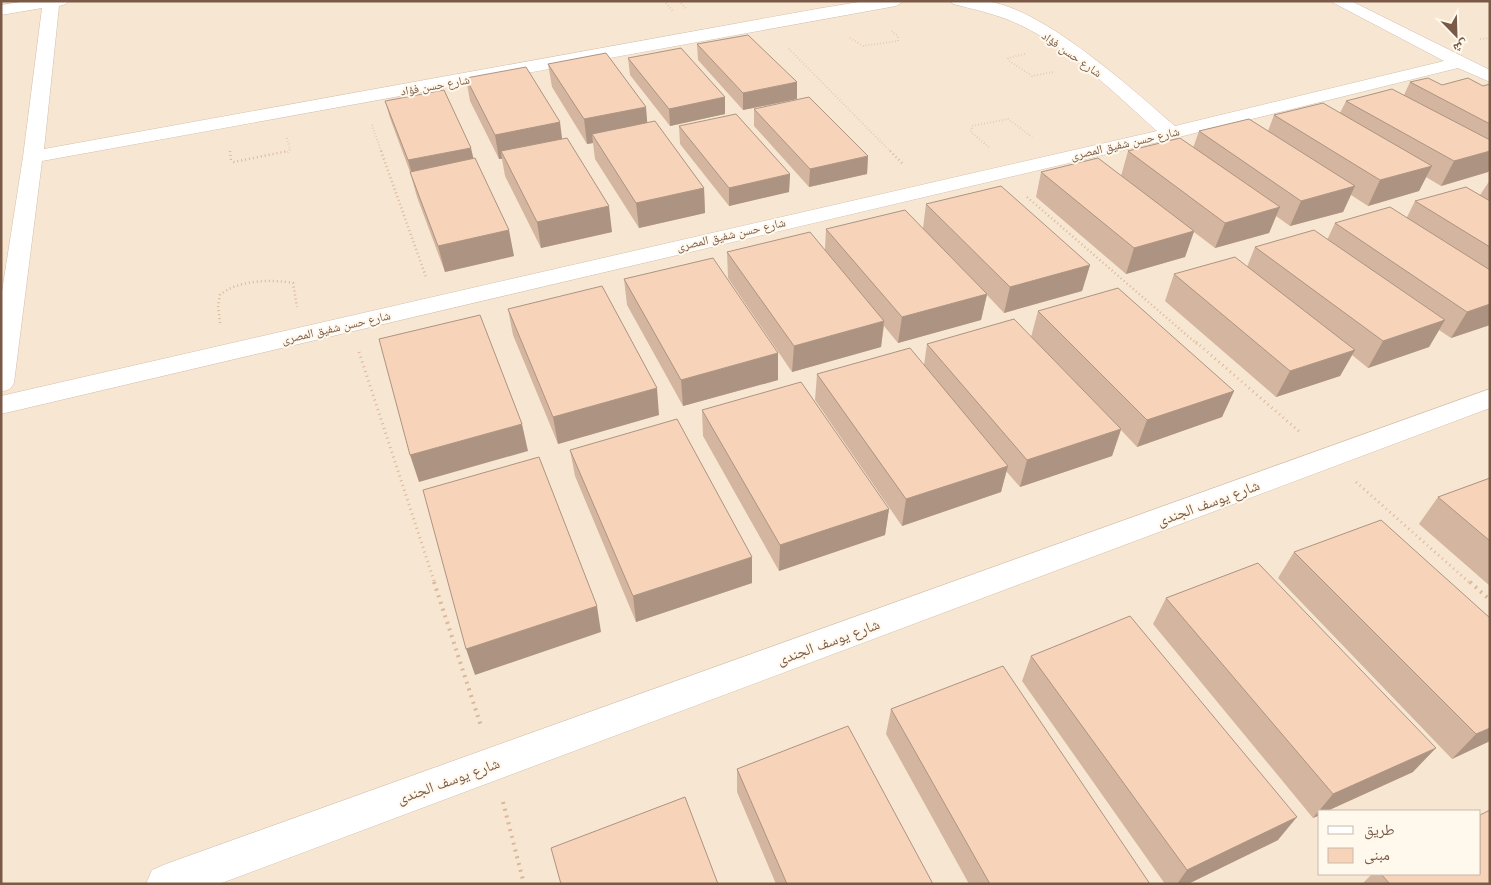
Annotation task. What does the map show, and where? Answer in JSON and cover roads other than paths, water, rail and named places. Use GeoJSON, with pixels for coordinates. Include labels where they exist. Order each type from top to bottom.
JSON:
{"type":"FeatureCollection","features":[{"type":"Feature","properties":{"kind":"street","name":"شارع حسن فؤاد"},"geometry":{"type":"LineString","coordinates":[[33,157],[896,1]]}},
{"type":"Feature","properties":{"kind":"street","name":"شارع حسن فؤاد"},"geometry":{"type":"LineString","coordinates":[[959,1],[998,9],[1024,20],[1089,64],[1172,133]]}},
{"type":"Feature","properties":{"kind":"street"},"geometry":{"type":"LineString","coordinates":[[1338,1],[1490,77]]}},
{"type":"Feature","properties":{"kind":"street"},"geometry":{"type":"LineString","coordinates":[[1,10],[56,2],[1,383]]}},
{"type":"Feature","properties":{"kind":"street","name":"شارع حسن شفيق المصرى"},"geometry":{"type":"LineString","coordinates":[[1,405],[928,188],[1172,133],[1460,62]]}},
{"type":"Feature","properties":{"kind":"street","name":"شارع يوسف الجندى"},"geometry":{"type":"LineString","coordinates":[[166,884],[1490,398]]}}]}
